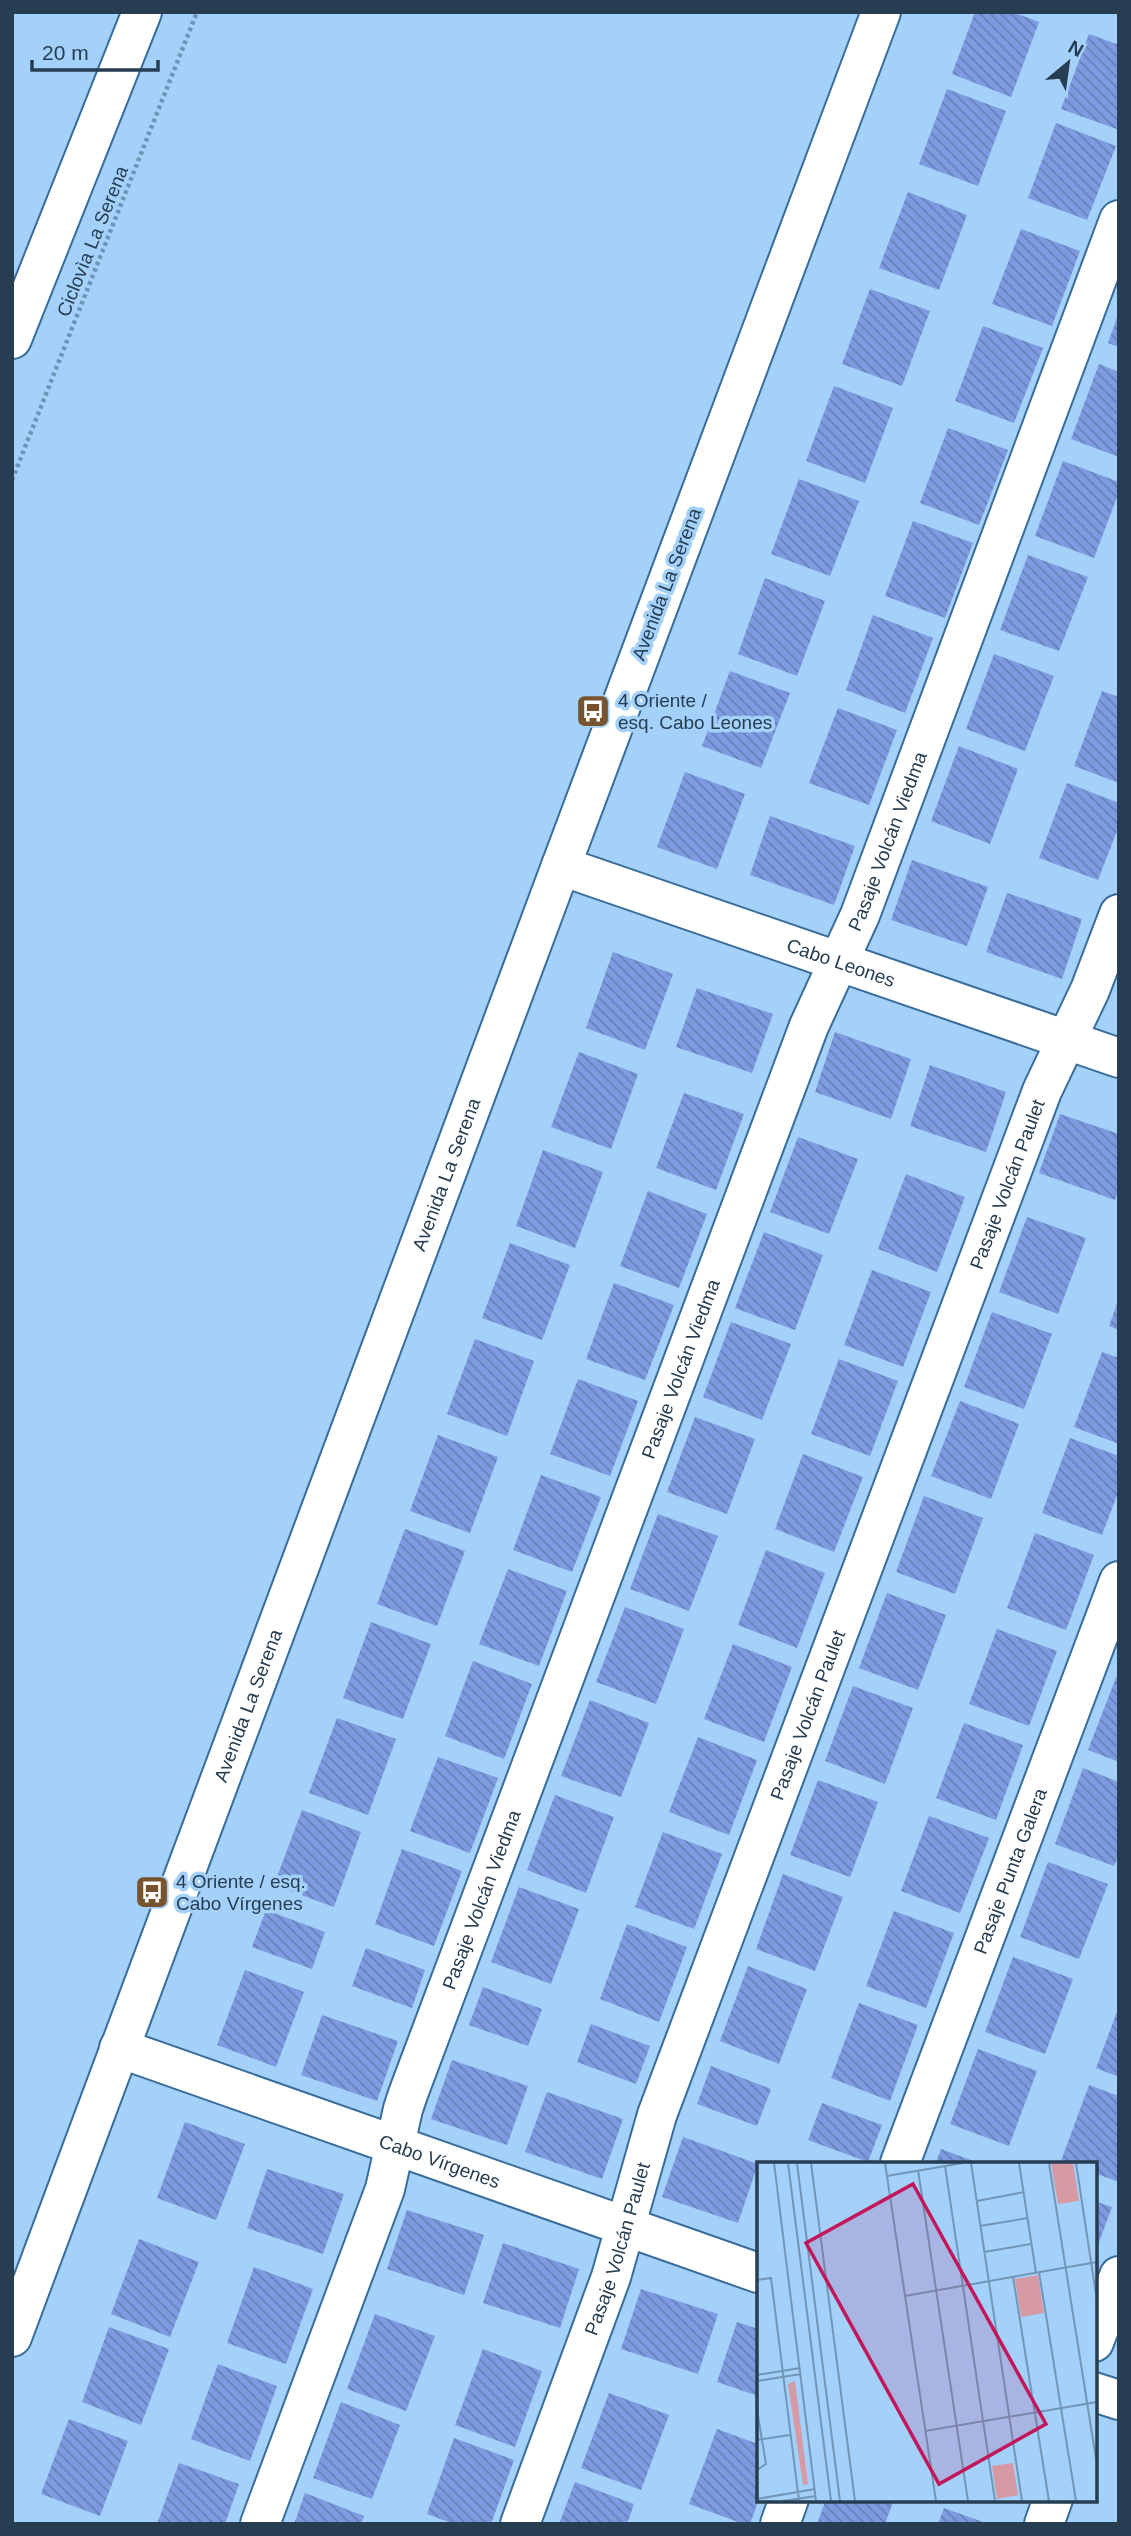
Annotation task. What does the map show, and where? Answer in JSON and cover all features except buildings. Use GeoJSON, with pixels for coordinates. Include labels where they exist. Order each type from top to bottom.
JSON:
{"type":"FeatureCollection","features":[{"type":"Feature","properties":{"kind":"street"},"geometry":{"type":"LineString","coordinates":[[12,339],[142,12]]}},
{"type":"Feature","properties":{"kind":"street","name":"Avenida La Serena"},"geometry":{"type":"LineString","coordinates":[[12,2337],[881,12]]}},
{"type":"Feature","properties":{"kind":"street","name":"Pasaje Volcán Viedma"},"geometry":{"type":"LineString","coordinates":[[260,2524],[385,2189],[402,2109],[814,1014],[869,892],[1119,220]]}},
{"type":"Feature","properties":{"kind":"street","name":"Cabo Leones"},"geometry":{"type":"LineString","coordinates":[[561,866],[1119,1058]]}},
{"type":"Feature","properties":{"kind":"street","name":"Pasaje Volcán Paulet"},"geometry":{"type":"LineString","coordinates":[[520,2524],[607,2289],[657,2115],[1042,1091],[1090,990],[1119,914]]}},
{"type":"Feature","properties":{"kind":"street","name":"Pasaje Punta Galera"},"geometry":{"type":"LineString","coordinates":[[900,2162],[1119,1581]]}},
{"type":"Feature","properties":{"kind":"street","name":"Cabo Vírgenes"},"geometry":{"type":"LineString","coordinates":[[119,2048],[757,2273]]}},
{"type":"Feature","properties":{"kind":"street"},"geometry":{"type":"LineString","coordinates":[[1096,2337],[1119,2276]]}},
{"type":"Feature","properties":{"kind":"street"},"geometry":{"type":"LineString","coordinates":[[1096,2393],[1119,2400]]}},
{"type":"Feature","properties":{"kind":"street"},"geometry":{"type":"LineString","coordinates":[[780,2524],[788,2501]]}},
{"type":"Feature","properties":{"kind":"street"},"geometry":{"type":"LineString","coordinates":[[1044,2524],[1052,2501]]}},
{"type":"Feature","properties":{"kind":"path","name":"Ciclovìa La Serena"},"geometry":{"type":"LineString","coordinates":[[12,480],[197,12]]}},
{"type":"Feature","properties":{"kind":"place","name":"4 Oriente / esq. Cabo Leones"},"geometry":{"type":"Point","coordinates":[593,711]}},
{"type":"Feature","properties":{"kind":"place","name":"4 Oriente / esq. Cabo Vírgenes"},"geometry":{"type":"Point","coordinates":[152,1892]}}]}
